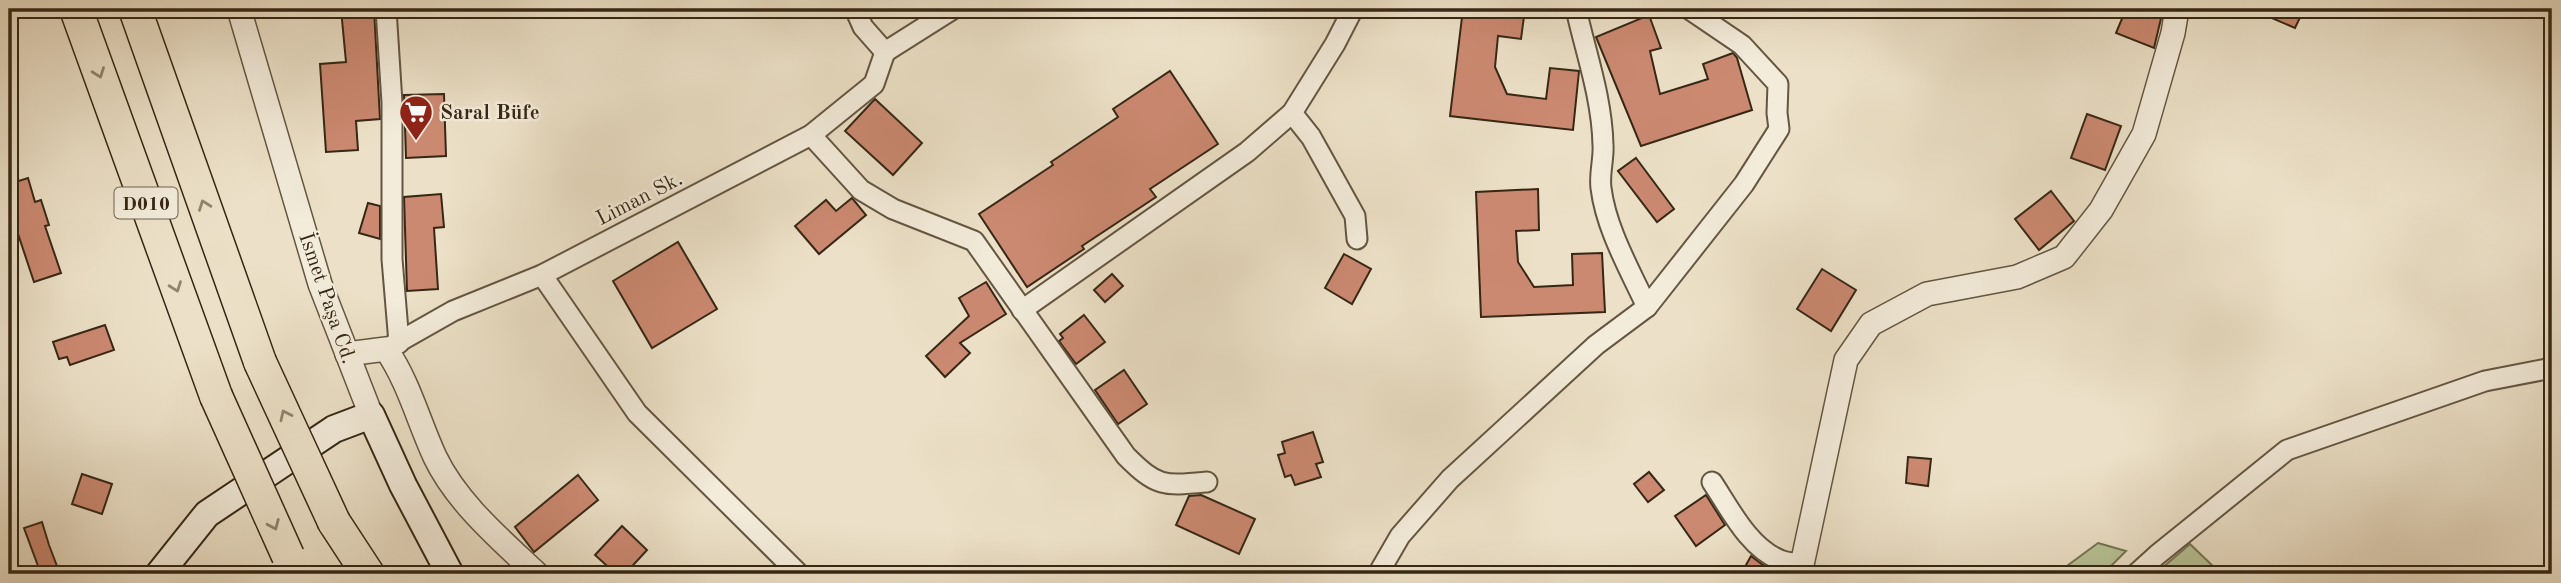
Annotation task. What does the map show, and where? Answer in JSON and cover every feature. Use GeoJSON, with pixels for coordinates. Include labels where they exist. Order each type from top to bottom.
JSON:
{"type":"FeatureCollection","features":[{"type":"Feature","properties":{"kind":"highway","name":"D010"},"geometry":{"type":"LineString","coordinates":[[76,9],[216,396],[293,565]]}},
{"type":"Feature","properties":{"kind":"highway","name":"D010"},"geometry":{"type":"LineString","coordinates":[[135,9],[260,362],[334,522],[368,574]]}},
{"type":"Feature","properties":{"kind":"main road"},"geometry":{"type":"LineString","coordinates":[[159,574],[207,514],[334,429],[371,415]]}},
{"type":"Feature","properties":{"kind":"main road","name":"İsmet Paşa Cd."},"geometry":{"type":"LineString","coordinates":[[371,415],[450,574]]}},
{"type":"Feature","properties":{"kind":"street","name":"İsmet Paşa Cd."},"geometry":{"type":"LineString","coordinates":[[239,9],[320,285],[371,415]]}},
{"type":"Feature","properties":{"kind":"street"},"geometry":{"type":"LineString","coordinates":[[386,9],[392,103],[392,346],[436,458],[475,515],[537,574]]}},
{"type":"Feature","properties":{"kind":"street"},"geometry":{"type":"LineString","coordinates":[[855,9],[863,27],[885,52],[953,9]]}},
{"type":"Feature","properties":{"kind":"street"},"geometry":{"type":"LineString","coordinates":[[1022,310],[1247,152],[1292,113],[1335,44],[1353,9]]}},
{"type":"Feature","properties":{"kind":"street"},"geometry":{"type":"LineString","coordinates":[[1576,9],[1591,61],[1597,98],[1603,145],[1601,187],[1611,224],[1647,307]]}},
{"type":"Feature","properties":{"kind":"street"},"geometry":{"type":"LineString","coordinates":[[1378,574],[1400,536],[1450,479],[1596,345],[1647,307],[1744,184],[1779,129],[1778,84],[1742,45],[1689,9]]}},
{"type":"Feature","properties":{"kind":"street"},"geometry":{"type":"LineString","coordinates":[[1712,482],[1759,547],[1781,561],[1801,569],[1846,360],[1871,324],[1927,294],[2017,277],[2064,257],[2101,210],[2144,134],[2173,33],[2177,9]]}},
{"type":"Feature","properties":{"kind":"street","name":"Liman Sk."},"geometry":{"type":"LineString","coordinates":[[392,346],[453,311],[542,275],[811,135],[874,84],[885,52]]}},
{"type":"Feature","properties":{"kind":"street"},"geometry":{"type":"LineString","coordinates":[[1292,113],[1311,138],[1354,216],[1357,239]]}},
{"type":"Feature","properties":{"kind":"street"},"geometry":{"type":"LineString","coordinates":[[811,135],[861,190],[893,209],[974,241],[1126,456],[1148,478],[1174,485],[1207,482]]}},
{"type":"Feature","properties":{"kind":"street"},"geometry":{"type":"LineString","coordinates":[[542,275],[637,413],[799,574]]}},
{"type":"Feature","properties":{"kind":"street"},"geometry":{"type":"LineString","coordinates":[[347,354],[392,346]]}},
{"type":"Feature","properties":{"kind":"street"},"geometry":{"type":"LineString","coordinates":[[2136,574],[2287,450],[2485,381],[2552,368]]}},
{"type":"Feature","properties":{"kind":"green space"},"geometry":{"type":"Polygon","coordinates":[[[2098,543],[2126,551],[2103,574],[2056,574],[2098,543]]]}},
{"type":"Feature","properties":{"kind":"green space"},"geometry":{"type":"Polygon","coordinates":[[[2190,544],[2219,572],[2229,574],[2155,574],[2190,544]]]}},
{"type":"Feature","properties":{"kind":"building"},"geometry":{"type":"Polygon","coordinates":[[[341,9],[374,9],[380,119],[356,121],[358,150],[326,152],[320,64],[346,62],[341,9]]]}},
{"type":"Feature","properties":{"kind":"building"},"geometry":{"type":"Polygon","coordinates":[[[1463,9],[1525,9],[1521,39],[1498,36],[1495,67],[1507,94],[1546,99],[1550,68],[1579,71],[1573,130],[1450,116],[1463,9]]]}},
{"type":"Feature","properties":{"kind":"building"},"geometry":{"type":"Polygon","coordinates":[[[2126,9],[2163,10],[2154,48],[2116,33],[2126,9]]]}},
{"type":"Feature","properties":{"kind":"building"},"geometry":{"type":"Polygon","coordinates":[[[2251,9],[2304,9],[2295,28],[2251,9]]]}},
{"type":"Feature","properties":{"kind":"building"},"geometry":{"type":"Polygon","coordinates":[[[1649,15],[1661,48],[1650,51],[1660,94],[1708,79],[1703,64],[1733,53],[1737,58],[1752,110],[1641,146],[1596,37],[1649,15]]]}},
{"type":"Feature","properties":{"kind":"building"},"geometry":{"type":"Polygon","coordinates":[[[1170,71],[1218,144],[1150,189],[1156,197],[1082,246],[1084,249],[1027,287],[979,214],[1053,165],[1051,162],[1118,117],[1113,109],[1170,71]]]}},
{"type":"Feature","properties":{"kind":"building"},"geometry":{"type":"Polygon","coordinates":[[[444,94],[446,156],[406,158],[404,95],[444,94]]]}},
{"type":"Feature","properties":{"kind":"building"},"geometry":{"type":"Polygon","coordinates":[[[875,99],[922,143],[893,175],[845,131],[875,99]]]}},
{"type":"Feature","properties":{"kind":"building"},"geometry":{"type":"Polygon","coordinates":[[[2087,114],[2121,126],[2105,170],[2071,158],[2087,114]]]}},
{"type":"Feature","properties":{"kind":"building"},"geometry":{"type":"Polygon","coordinates":[[[1636,158],[1674,209],[1657,222],[1618,171],[1636,158]]]}},
{"type":"Feature","properties":{"kind":"building"},"geometry":{"type":"Polygon","coordinates":[[[28,178],[35,202],[41,200],[49,225],[45,226],[61,273],[34,282],[18,234],[14,235],[9,217],[9,184],[28,178]]]}},
{"type":"Feature","properties":{"kind":"building"},"geometry":{"type":"Polygon","coordinates":[[[1538,189],[1539,230],[1516,231],[1518,262],[1534,287],[1573,285],[1572,254],[1602,253],[1605,312],[1481,317],[1476,192],[1538,189]]]}},
{"type":"Feature","properties":{"kind":"building"},"geometry":{"type":"Polygon","coordinates":[[[2051,191],[2074,221],[2039,250],[2015,219],[2051,191]]]}},
{"type":"Feature","properties":{"kind":"building"},"geometry":{"type":"Polygon","coordinates":[[[441,194],[444,227],[434,228],[438,289],[407,291],[404,197],[441,194]]]}},
{"type":"Feature","properties":{"kind":"building"},"geometry":{"type":"Polygon","coordinates":[[[852,198],[866,215],[819,254],[795,226],[826,200],[836,211],[852,198]]]}},
{"type":"Feature","properties":{"kind":"building"},"geometry":{"type":"Polygon","coordinates":[[[368,203],[380,206],[380,239],[359,233],[368,203]]]}},
{"type":"Feature","properties":{"kind":"building"},"geometry":{"type":"Polygon","coordinates":[[[678,242],[717,309],[652,348],[613,281],[678,242]]]}},
{"type":"Feature","properties":{"kind":"building"},"geometry":{"type":"Polygon","coordinates":[[[1344,254],[1371,269],[1352,304],[1325,288],[1344,254]]]}},
{"type":"Feature","properties":{"kind":"building"},"geometry":{"type":"Polygon","coordinates":[[[1822,269],[1856,290],[1831,331],[1797,309],[1822,269]]]}},
{"type":"Feature","properties":{"kind":"building"},"geometry":{"type":"Polygon","coordinates":[[[1112,274],[1123,286],[1105,302],[1094,290],[1112,274]]]}},
{"type":"Feature","properties":{"kind":"building"},"geometry":{"type":"Polygon","coordinates":[[[986,282],[1006,314],[960,343],[970,353],[945,377],[926,356],[969,316],[959,298],[986,282]]]}},
{"type":"Feature","properties":{"kind":"building"},"geometry":{"type":"Polygon","coordinates":[[[1084,315],[1105,342],[1076,364],[1059,341],[1063,338],[1060,334],[1084,315]]]}},
{"type":"Feature","properties":{"kind":"building"},"geometry":{"type":"Polygon","coordinates":[[[105,325],[114,350],[70,365],[67,357],[59,359],[53,342],[105,325]]]}},
{"type":"Feature","properties":{"kind":"building"},"geometry":{"type":"Polygon","coordinates":[[[1124,370],[1147,404],[1118,424],[1095,390],[1124,370]]]}},
{"type":"Feature","properties":{"kind":"building"},"geometry":{"type":"Polygon","coordinates":[[[1313,432],[1323,462],[1316,464],[1321,477],[1295,485],[1291,475],[1285,477],[1278,455],[1285,453],[1282,442],[1313,432]]]}},
{"type":"Feature","properties":{"kind":"building"},"geometry":{"type":"Polygon","coordinates":[[[1908,457],[1931,459],[1928,486],[1906,483],[1908,457]]]}},
{"type":"Feature","properties":{"kind":"building"},"geometry":{"type":"Polygon","coordinates":[[[1649,472],[1664,490],[1648,502],[1634,484],[1649,472]]]}},
{"type":"Feature","properties":{"kind":"building"},"geometry":{"type":"Polygon","coordinates":[[[82,474],[112,484],[102,514],[72,504],[82,474]]]}},
{"type":"Feature","properties":{"kind":"building"},"geometry":{"type":"Polygon","coordinates":[[[578,475],[598,500],[534,552],[515,527],[578,475]]]}},
{"type":"Feature","properties":{"kind":"building"},"geometry":{"type":"Polygon","coordinates":[[[1201,495],[1255,519],[1239,554],[1176,525],[1189,496],[1201,495]]]}},
{"type":"Feature","properties":{"kind":"building"},"geometry":{"type":"Polygon","coordinates":[[[1706,495],[1725,525],[1696,546],[1675,516],[1706,495]]]}},
{"type":"Feature","properties":{"kind":"building"},"geometry":{"type":"Polygon","coordinates":[[[42,522],[60,574],[41,574],[24,528],[42,522]]]}},
{"type":"Feature","properties":{"kind":"building"},"geometry":{"type":"Polygon","coordinates":[[[622,526],[647,550],[625,574],[616,574],[595,555],[622,526]]]}},
{"type":"Feature","properties":{"kind":"building"},"geometry":{"type":"Polygon","coordinates":[[[1751,556],[1763,565],[1785,574],[1741,574],[1751,556]]]}},
{"type":"Feature","properties":{"kind":"place","name":"Saral Büfe"},"geometry":{"type":"Point","coordinates":[416,142]}}]}
